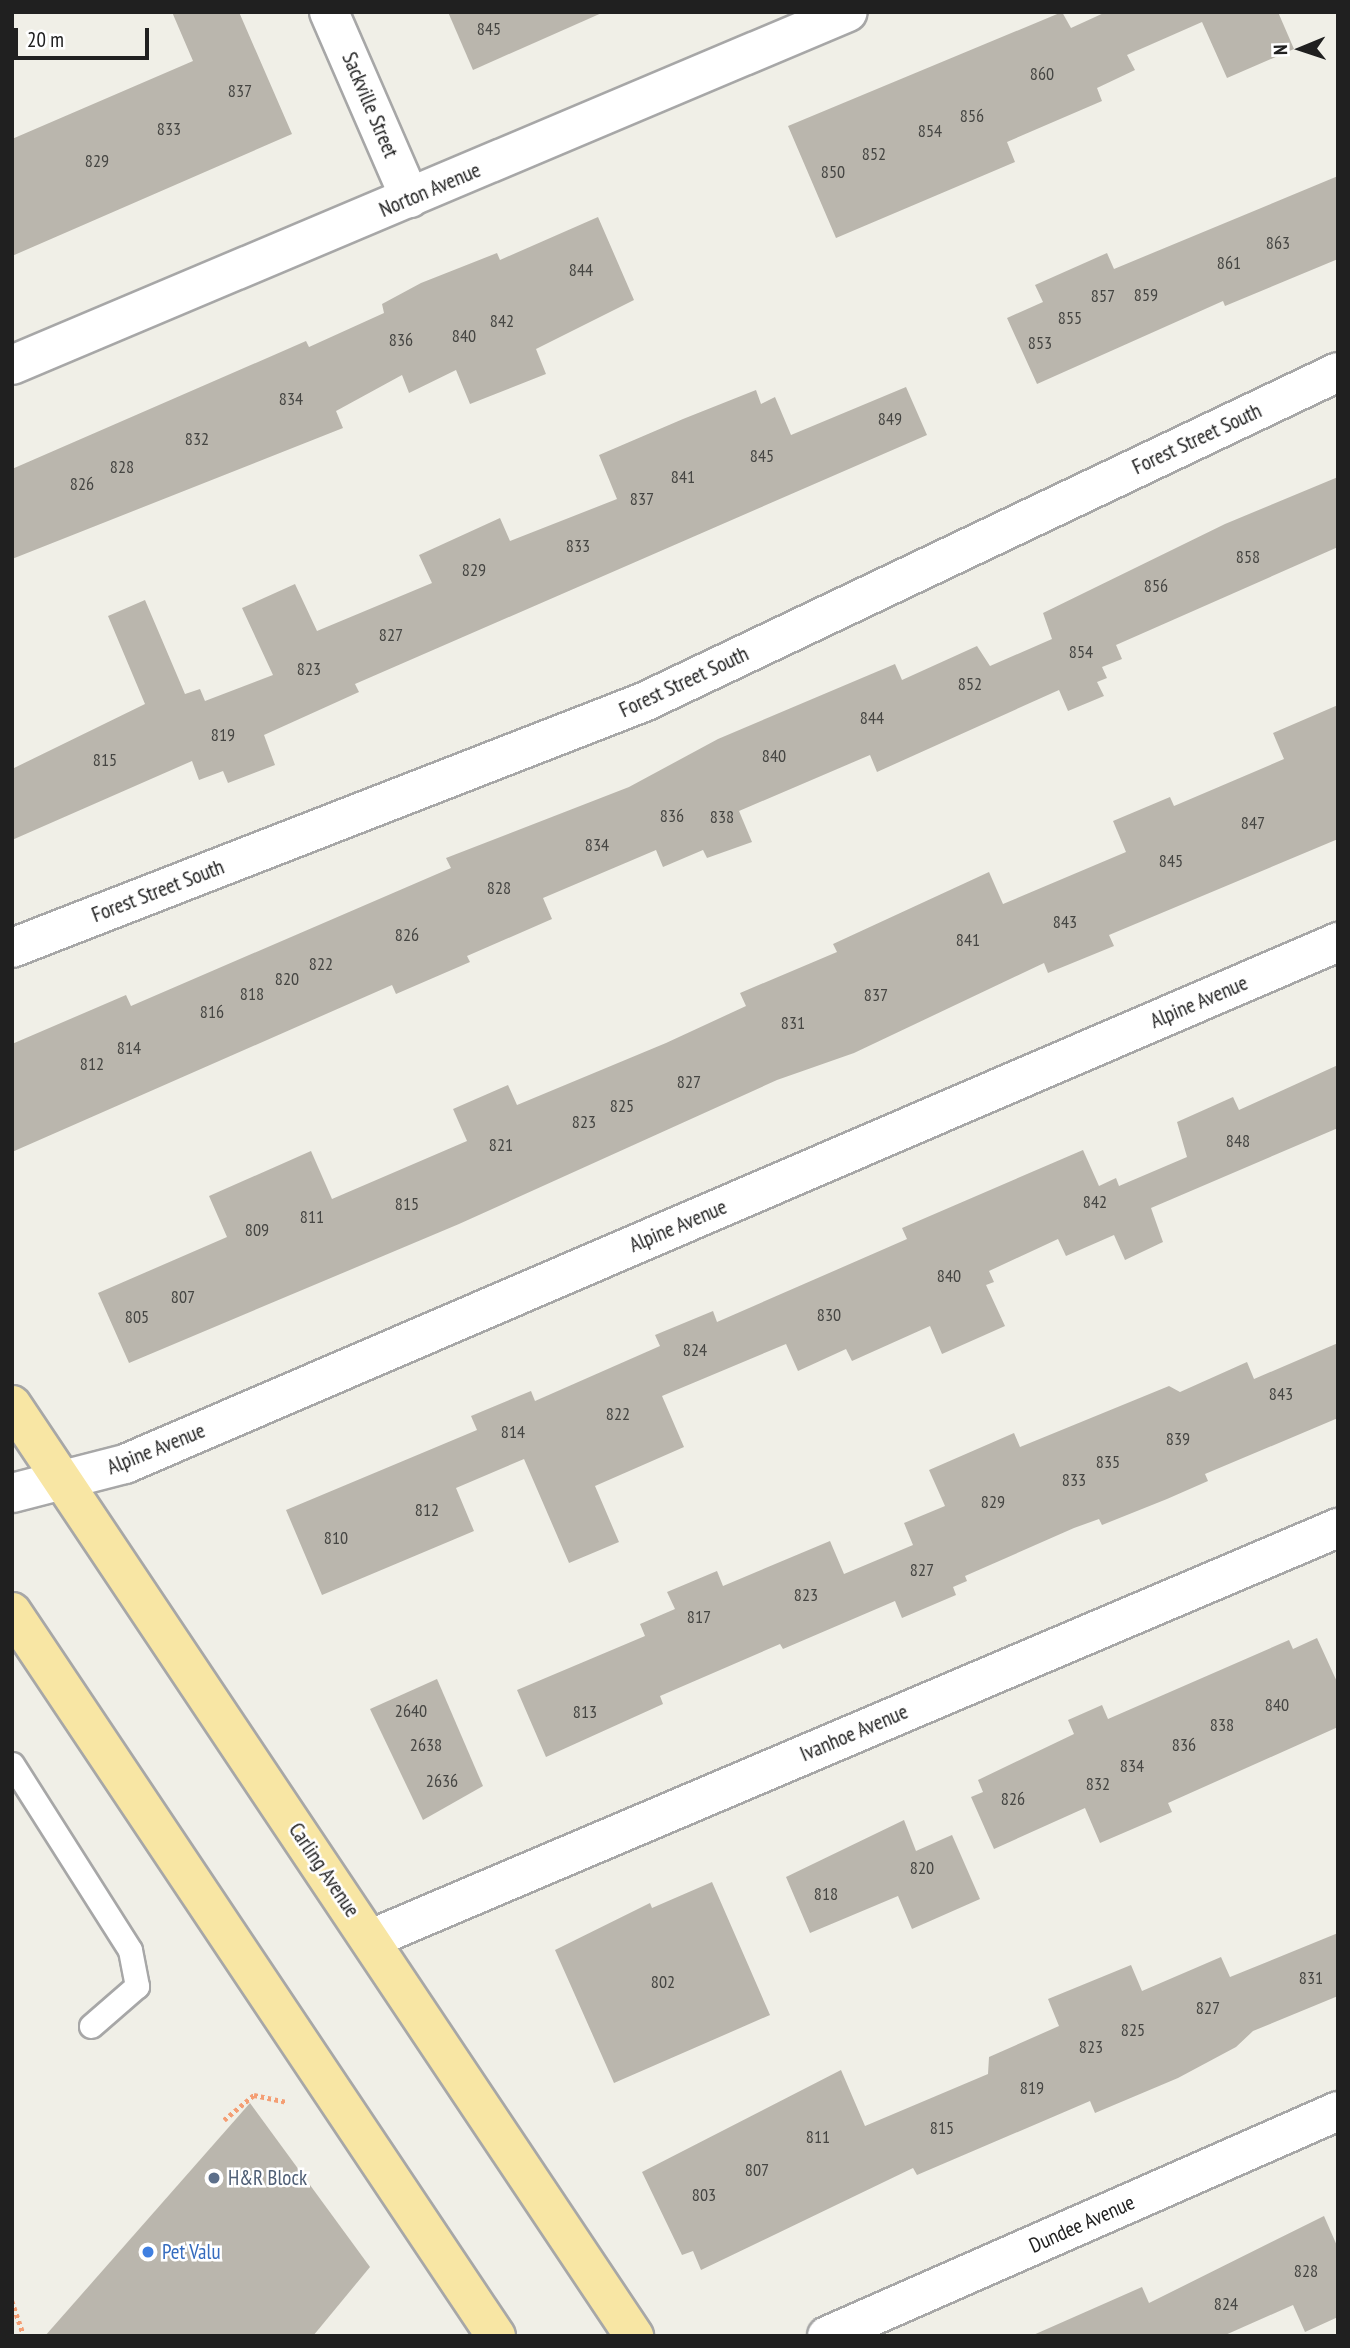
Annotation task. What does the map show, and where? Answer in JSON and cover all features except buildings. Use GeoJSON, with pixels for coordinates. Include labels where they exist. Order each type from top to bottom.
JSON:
{"type":"FeatureCollection","features":[{"type":"Feature","properties":{"kind":"main road","name":"Carling Avenue"},"geometry":{"type":"LineString","coordinates":[[12,1405],[635,2336]]}},
{"type":"Feature","properties":{"kind":"main road"},"geometry":{"type":"LineString","coordinates":[[12,1612],[496,2336]]}},
{"type":"Feature","properties":{"kind":"street","name":"Sackville Street"},"geometry":{"type":"LineString","coordinates":[[329,12],[410,198]]}},
{"type":"Feature","properties":{"kind":"street","name":"Norton Avenue"},"geometry":{"type":"LineString","coordinates":[[12,365],[848,12]]}},
{"type":"Feature","properties":{"kind":"street","name":"Forest Street South"},"geometry":{"type":"LineString","coordinates":[[12,948],[645,702],[1338,372]]}},
{"type":"Feature","properties":{"kind":"street","name":"Alpine Avenue"},"geometry":{"type":"LineString","coordinates":[[12,1493],[63,1483],[125,1464],[1338,942]]}},
{"type":"Feature","properties":{"kind":"street","name":"Ivanhoe Avenue"},"geometry":{"type":"LineString","coordinates":[[371,1939],[1338,1528]]}},
{"type":"Feature","properties":{"kind":"street","name":"Dundee Avenue"},"geometry":{"type":"LineString","coordinates":[[827,2336],[1338,2111]]}},
{"type":"Feature","properties":{"kind":"lane"},"geometry":{"type":"LineString","coordinates":[[12,1764],[130,1950],[137,1986],[91,2026]]}},
{"type":"Feature","properties":{"kind":"path"},"geometry":{"type":"LineString","coordinates":[[224,2120],[254,2095],[294,2103]]}},
{"type":"Feature","properties":{"kind":"path"},"geometry":{"type":"LineString","coordinates":[[12,2301],[24,2336]]}},
{"type":"Feature","properties":{"kind":"place","name":"H&R Block"},"geometry":{"type":"Point","coordinates":[214,2178]}},
{"type":"Feature","properties":{"kind":"place","name":"Pet Valu"},"geometry":{"type":"Point","coordinates":[148,2252]}}]}
